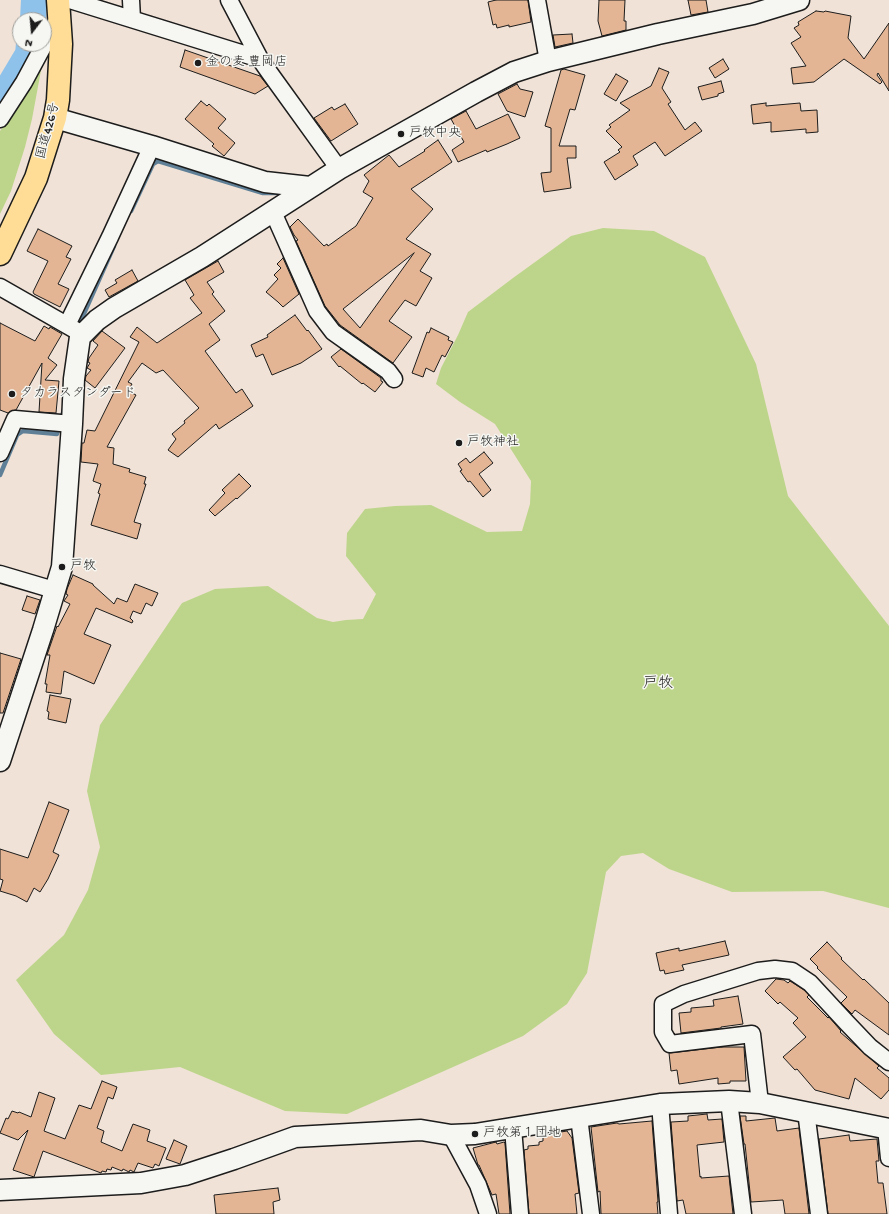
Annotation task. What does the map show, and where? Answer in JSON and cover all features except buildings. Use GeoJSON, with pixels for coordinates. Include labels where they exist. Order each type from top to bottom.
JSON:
{"type":"FeatureCollection","features":[{"type":"Feature","properties":{"kind":"highway","name":"国道426号"},"geometry":{"type":"LineString","coordinates":[[0,254],[36,178],[55,118],[58,100],[63,5]]}},
{"type":"Feature","properties":{"kind":"street"},"geometry":{"type":"LineString","coordinates":[[131,0],[132,19]]}},
{"type":"Feature","properties":{"kind":"street"},"geometry":{"type":"LineString","coordinates":[[229,0],[260,59],[339,169]]}},
{"type":"Feature","properties":{"kind":"street"},"geometry":{"type":"LineString","coordinates":[[537,0],[548,61]]}},
{"type":"Feature","properties":{"kind":"street"},"geometry":{"type":"LineString","coordinates":[[75,330],[97,320],[114,308],[202,257],[339,169],[514,72],[548,61],[658,34],[753,14],[799,0]]}},
{"type":"Feature","properties":{"kind":"street"},"geometry":{"type":"LineString","coordinates":[[0,119],[24,82],[63,5],[132,19],[260,59]]}},
{"type":"Feature","properties":{"kind":"street"},"geometry":{"type":"LineString","coordinates":[[55,118],[152,146],[265,182],[310,187]]}},
{"type":"Feature","properties":{"kind":"street"},"geometry":{"type":"LineString","coordinates":[[75,330],[110,237],[152,146]]}},
{"type":"Feature","properties":{"kind":"street"},"geometry":{"type":"LineString","coordinates":[[273,212],[307,290],[321,316],[333,332],[388,371],[394,378]]}},
{"type":"Feature","properties":{"kind":"street"},"geometry":{"type":"LineString","coordinates":[[0,287],[75,330],[80,337],[76,367],[62,567],[0,761]]}},
{"type":"Feature","properties":{"kind":"street"},"geometry":{"type":"LineString","coordinates":[[0,453],[15,419],[72,424]]}},
{"type":"Feature","properties":{"kind":"street"},"geometry":{"type":"LineString","coordinates":[[0,574],[54,590]]}},
{"type":"Feature","properties":{"kind":"street"},"geometry":{"type":"LineString","coordinates":[[760,1103],[752,1034],[670,1044],[663,1032],[663,1004],[684,994],[758,971],[775,969],[792,971],[810,983],[870,1047],[889,1062]]}},
{"type":"Feature","properties":{"kind":"street"},"geometry":{"type":"LineString","coordinates":[[729,1101],[743,1214]]}},
{"type":"Feature","properties":{"kind":"street"},"geometry":{"type":"LineString","coordinates":[[0,1190],[141,1183],[185,1175],[295,1137],[421,1130],[451,1135],[475,1134],[660,1104],[729,1101],[760,1103],[888,1128],[889,1158]]}},
{"type":"Feature","properties":{"kind":"street"},"geometry":{"type":"LineString","coordinates":[[660,1104],[669,1214]]}},
{"type":"Feature","properties":{"kind":"street"},"geometry":{"type":"LineString","coordinates":[[806,1111],[819,1214]]}},
{"type":"Feature","properties":{"kind":"street"},"geometry":{"type":"LineString","coordinates":[[579,1117],[591,1214]]}},
{"type":"Feature","properties":{"kind":"street"},"geometry":{"type":"LineString","coordinates":[[513,1128],[520,1214]]}},
{"type":"Feature","properties":{"kind":"street"},"geometry":{"type":"LineString","coordinates":[[451,1135],[478,1185],[488,1214]]}},
{"type":"Feature","properties":{"kind":"green space"},"geometry":{"type":"Polygon","coordinates":[[[42,65],[25,147],[11,191],[0,214],[0,131],[16,110],[42,65]]]}},
{"type":"Feature","properties":{"kind":"green space"},"geometry":{"type":"Polygon","coordinates":[[[603,228],[654,231],[705,257],[756,364],[788,496],[889,626],[889,908],[823,891],[732,892],[669,869],[643,853],[621,856],[606,872],[587,973],[567,1004],[523,1036],[347,1114],[285,1111],[180,1067],[101,1075],[54,1034],[16,980],[64,935],[88,890],[100,847],[87,791],[100,725],[182,603],[215,589],[268,586],[317,618],[333,622],[363,619],[376,594],[346,556],[347,533],[365,509],[431,505],[487,532],[522,531],[530,504],[531,481],[495,424],[460,402],[436,384],[441,368],[468,312],[571,236],[603,228]]]}},
{"type":"Feature","properties":{"kind":"waterway"},"geometry":{"type":"LineString","coordinates":[[33,12],[34,0]]}},
{"type":"Feature","properties":{"kind":"waterway"},"geometry":{"type":"LineString","coordinates":[[0,101],[28,52]]}},
{"type":"Feature","properties":{"kind":"waterway"},"geometry":{"type":"LineString","coordinates":[[131,211],[153,164],[158,161],[263,193],[278,193]]}},
{"type":"Feature","properties":{"kind":"waterway"},"geometry":{"type":"LineString","coordinates":[[78,327],[114,246]]}},
{"type":"Feature","properties":{"kind":"waterway"},"geometry":{"type":"LineString","coordinates":[[0,475],[17,435],[23,431],[57,434],[64,409]]}},
{"type":"Feature","properties":{"kind":"place","name":"金の麦 豊岡店"},"geometry":{"type":"Point","coordinates":[198,63]}},
{"type":"Feature","properties":{"kind":"place","name":"戸牧中央"},"geometry":{"type":"Point","coordinates":[401,134]}},
{"type":"Feature","properties":{"kind":"place","name":"タカラスタンダード"},"geometry":{"type":"Point","coordinates":[12,394]}},
{"type":"Feature","properties":{"kind":"place","name":"戸牧神社"},"geometry":{"type":"Point","coordinates":[459,443]}},
{"type":"Feature","properties":{"kind":"place","name":"戸牧"},"geometry":{"type":"Point","coordinates":[62,567]}},
{"type":"Feature","properties":{"kind":"place","name":"戸牧第１団地"},"geometry":{"type":"Point","coordinates":[475,1134]}},
{"type":"Feature","properties":{"kind":"district","name":"戸牧"},"geometry":{"type":"Point","coordinates":[658,685]}}]}
